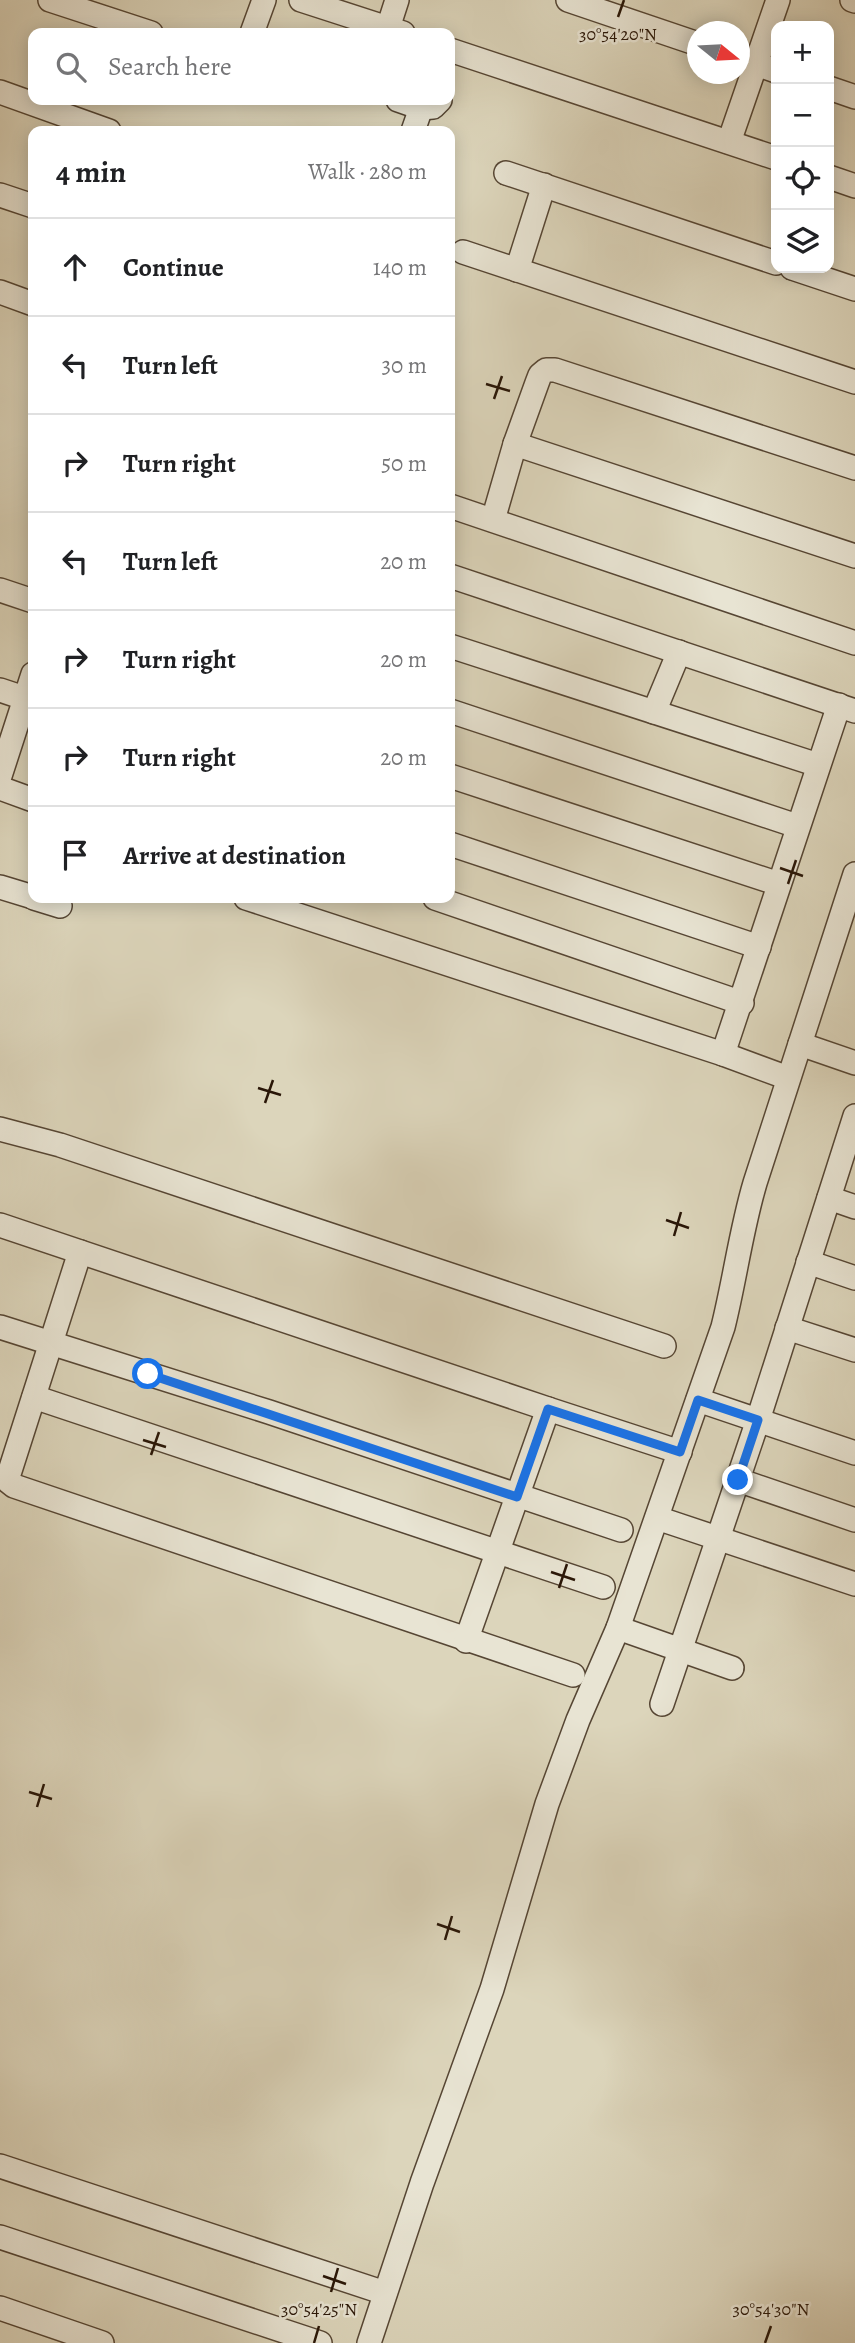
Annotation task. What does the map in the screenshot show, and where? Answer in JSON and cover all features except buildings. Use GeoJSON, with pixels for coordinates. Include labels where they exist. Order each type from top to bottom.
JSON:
{"type":"FeatureCollection","features":[{"type":"Feature","properties":{"kind":"street"},"geometry":{"type":"LineString","coordinates":[[50,0],[136,28]]}},
{"type":"Feature","properties":{"kind":"street"},"geometry":{"type":"LineString","coordinates":[[254,28],[264,0]]}},
{"type":"Feature","properties":{"kind":"street"},"geometry":{"type":"LineString","coordinates":[[301,0],[386,28]]}},
{"type":"Feature","properties":{"kind":"street"},"geometry":{"type":"LineString","coordinates":[[395,28],[397,0]]}},
{"type":"Feature","properties":{"kind":"street"},"geometry":{"type":"LineString","coordinates":[[568,0],[687,40]]}},
{"type":"Feature","properties":{"kind":"street"},"geometry":{"type":"LineString","coordinates":[[729,142],[778,0]]}},
{"type":"Feature","properties":{"kind":"street"},"geometry":{"type":"LineString","coordinates":[[455,57],[771,156]]}},
{"type":"Feature","properties":{"kind":"street"},"geometry":{"type":"LineString","coordinates":[[834,91],[855,97]]}},
{"type":"Feature","properties":{"kind":"street"},"geometry":{"type":"LineString","coordinates":[[0,92],[28,102]]}},
{"type":"Feature","properties":{"kind":"street"},"geometry":{"type":"LineString","coordinates":[[36,105],[95,126]]}},
{"type":"Feature","properties":{"kind":"street"},"geometry":{"type":"LineString","coordinates":[[416,126],[429,105]]}},
{"type":"Feature","properties":{"kind":"street"},"geometry":{"type":"LineString","coordinates":[[506,173],[771,260]]}},
{"type":"Feature","properties":{"kind":"street"},"geometry":{"type":"LineString","coordinates":[[834,179],[855,186]]}},
{"type":"Feature","properties":{"kind":"street"},"geometry":{"type":"LineString","coordinates":[[517,270],[544,186]]}},
{"type":"Feature","properties":{"kind":"street"},"geometry":{"type":"LineString","coordinates":[[0,195],[28,204]]}},
{"type":"Feature","properties":{"kind":"street"},"geometry":{"type":"LineString","coordinates":[[463,252],[855,382]]}},
{"type":"Feature","properties":{"kind":"street"},"geometry":{"type":"LineString","coordinates":[[807,273],[855,289]]}},
{"type":"Feature","properties":{"kind":"street"},"geometry":{"type":"LineString","coordinates":[[0,292],[28,301]]}},
{"type":"Feature","properties":{"kind":"street"},"geometry":{"type":"LineString","coordinates":[[493,520],[515,444],[540,375],[546,370],[555,370],[855,468]]}},
{"type":"Feature","properties":{"kind":"street"},"geometry":{"type":"LineString","coordinates":[[515,444],[855,556]]}},
{"type":"Feature","properties":{"kind":"street"},"geometry":{"type":"LineString","coordinates":[[455,508],[855,643]]}},
{"type":"Feature","properties":{"kind":"street"},"geometry":{"type":"LineString","coordinates":[[455,578],[847,708],[818,765],[742,1003],[723,1054]]}},
{"type":"Feature","properties":{"kind":"street"},"geometry":{"type":"LineString","coordinates":[[0,590],[28,599]]}},
{"type":"Feature","properties":{"kind":"street"},"geometry":{"type":"LineString","coordinates":[[455,648],[818,765]]}},
{"type":"Feature","properties":{"kind":"street"},"geometry":{"type":"LineString","coordinates":[[654,712],[679,652]]}},
{"type":"Feature","properties":{"kind":"street"},"geometry":{"type":"LineString","coordinates":[[0,690],[28,700]]}},
{"type":"Feature","properties":{"kind":"street"},"geometry":{"type":"LineString","coordinates":[[0,776],[28,703]]}},
{"type":"Feature","properties":{"kind":"street"},"geometry":{"type":"LineString","coordinates":[[455,713],[797,826]]}},
{"type":"Feature","properties":{"kind":"street"},"geometry":{"type":"LineString","coordinates":[[455,778],[779,884]]}},
{"type":"Feature","properties":{"kind":"street"},"geometry":{"type":"LineString","coordinates":[[0,788],[28,798]]}},
{"type":"Feature","properties":{"kind":"street"},"geometry":{"type":"LineString","coordinates":[[455,846],[759,947]]}},
{"type":"Feature","properties":{"kind":"street"},"geometry":{"type":"LineString","coordinates":[[369,2343],[422,2183],[492,1989],[547,1804],[578,1720],[618,1628],[723,1327],[743,1225],[855,874]]}},
{"type":"Feature","properties":{"kind":"street"},"geometry":{"type":"LineString","coordinates":[[0,887],[28,896]]}},
{"type":"Feature","properties":{"kind":"street"},"geometry":{"type":"LineString","coordinates":[[50,903],[60,906]]}},
{"type":"Feature","properties":{"kind":"street"},"geometry":{"type":"LineString","coordinates":[[261,903],[723,1054],[788,1078]]}},
{"type":"Feature","properties":{"kind":"street"},"geometry":{"type":"LineString","coordinates":[[450,903],[742,1003]]}},
{"type":"Feature","properties":{"kind":"street"},"geometry":{"type":"LineString","coordinates":[[800,1044],[855,1063]]}},
{"type":"Feature","properties":{"kind":"street"},"geometry":{"type":"LineString","coordinates":[[662,1704],[853,1128]]}},
{"type":"Feature","properties":{"kind":"street"},"geometry":{"type":"LineString","coordinates":[[0,1129],[60,1145],[664,1346]]}},
{"type":"Feature","properties":{"kind":"street"},"geometry":{"type":"LineString","coordinates":[[829,1198],[855,1207]]}},
{"type":"Feature","properties":{"kind":"street"},"geometry":{"type":"LineString","coordinates":[[0,1225],[680,1452]]}},
{"type":"Feature","properties":{"kind":"street"},"geometry":{"type":"LineString","coordinates":[[80,1252],[9,1475],[9,1482],[13,1486],[573,1675]]}},
{"type":"Feature","properties":{"kind":"street"},"geometry":{"type":"LineString","coordinates":[[808,1262],[855,1278]]}},
{"type":"Feature","properties":{"kind":"street"},"geometry":{"type":"LineString","coordinates":[[0,1327],[269,1412],[621,1530]]}},
{"type":"Feature","properties":{"kind":"street"},"geometry":{"type":"LineString","coordinates":[[787,1328],[855,1350]]}},
{"type":"Feature","properties":{"kind":"street"},"geometry":{"type":"LineString","coordinates":[[34,1397],[603,1587]]}},
{"type":"Feature","properties":{"kind":"street"},"geometry":{"type":"LineString","coordinates":[[698,1400],[855,1453]]}},
{"type":"Feature","properties":{"kind":"street"},"geometry":{"type":"LineString","coordinates":[[466,1641],[500,1552],[548,1409]]}},
{"type":"Feature","properties":{"kind":"street"},"geometry":{"type":"LineString","coordinates":[[738,1480],[855,1520]]}},
{"type":"Feature","properties":{"kind":"street"},"geometry":{"type":"LineString","coordinates":[[657,1518],[855,1584]]}},
{"type":"Feature","properties":{"kind":"street"},"geometry":{"type":"LineString","coordinates":[[618,1628],[732,1668]]}},
{"type":"Feature","properties":{"kind":"street"},"geometry":{"type":"LineString","coordinates":[[0,2166],[385,2293]]}},
{"type":"Feature","properties":{"kind":"street"},"geometry":{"type":"LineString","coordinates":[[0,2237],[320,2343]]}},
{"type":"Feature","properties":{"kind":"street"},"geometry":{"type":"LineString","coordinates":[[0,2308],[102,2343]]}},
{"type":"Feature","properties":{"kind":"route"},"geometry":{"type":"LineString","coordinates":[[148,1374],[269,1412],[517,1497],[548,1409],[680,1452],[698,1400],[758,1420],[738,1480]]}}]}
